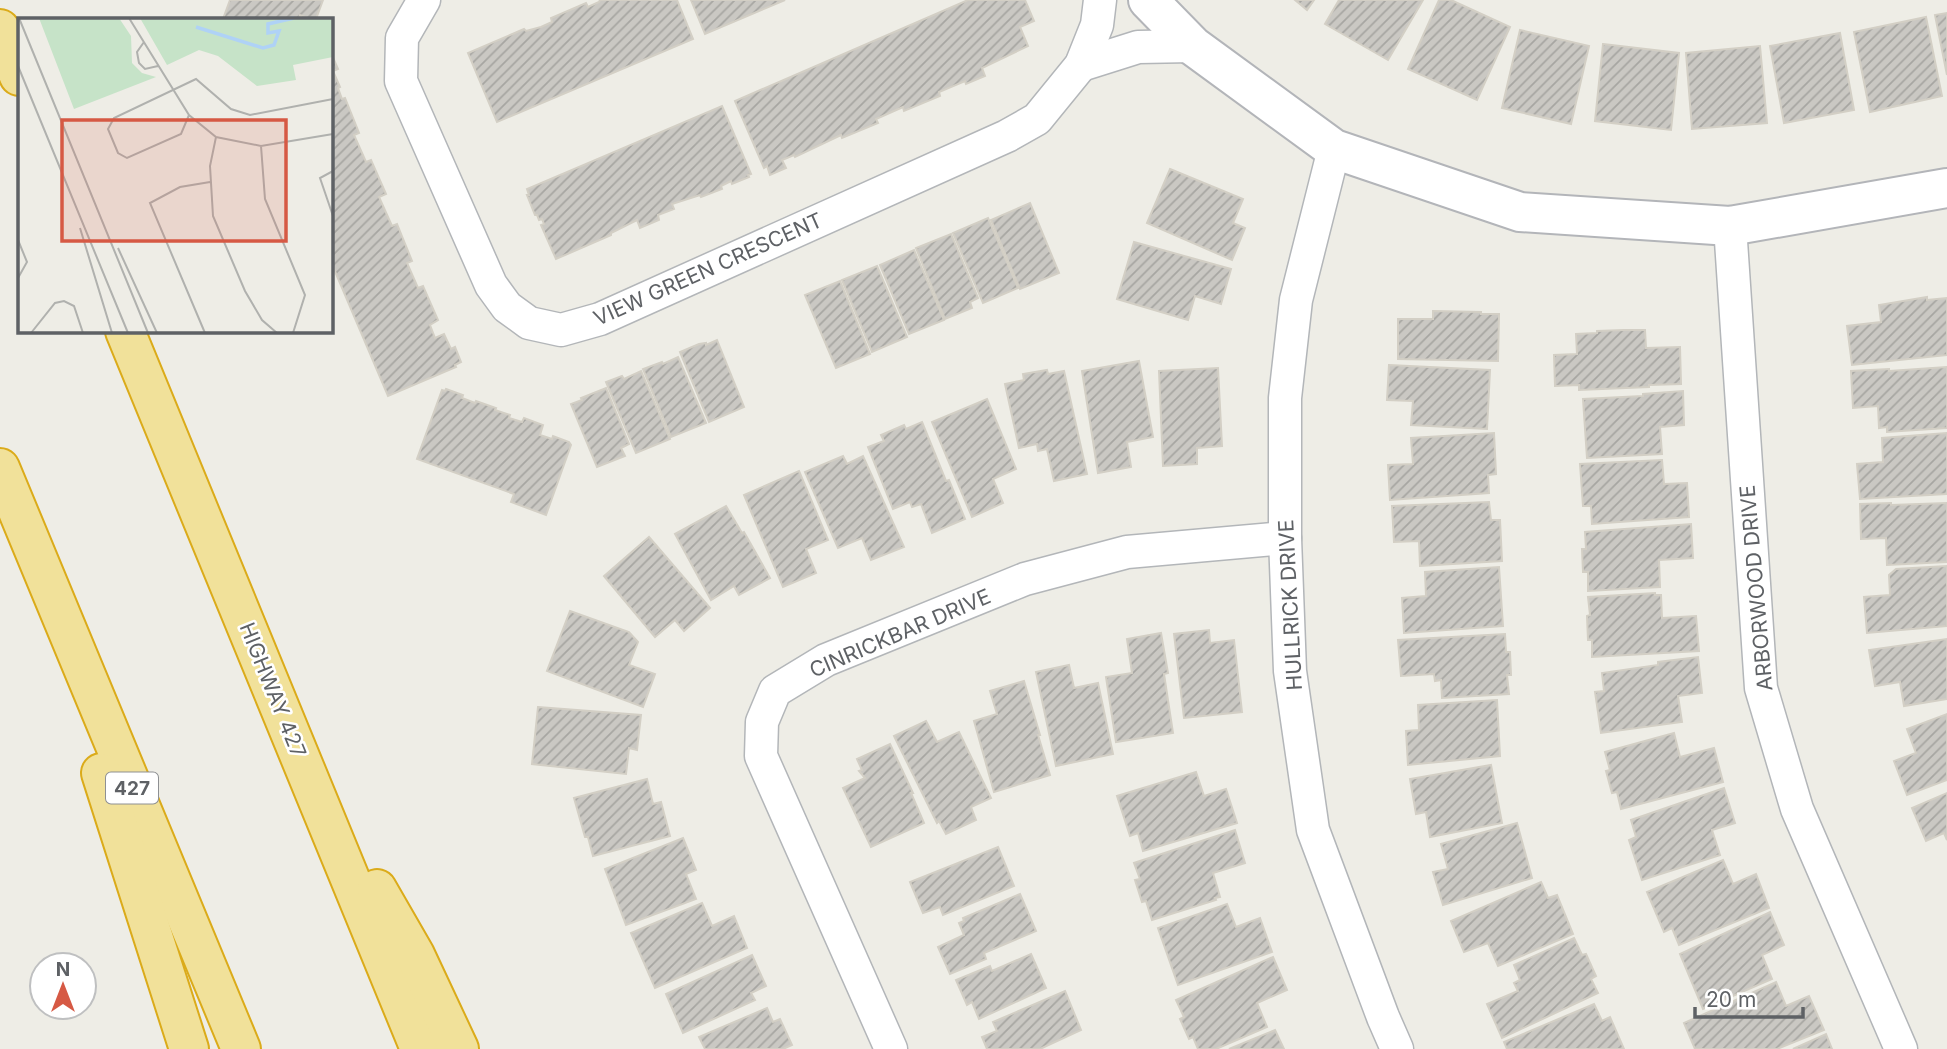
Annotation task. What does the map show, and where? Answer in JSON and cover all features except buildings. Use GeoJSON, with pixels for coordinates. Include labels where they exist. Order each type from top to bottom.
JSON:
{"type":"FeatureCollection","features":[{"type":"Feature","properties":{"kind":"highway"},"geometry":{"type":"LineString","coordinates":[[0,29],[18,74]]}},
{"type":"Feature","properties":{"kind":"highway","name":"HIGHWAY 427"},"geometry":{"type":"LineString","coordinates":[[125,332],[420,1049]]}},
{"type":"Feature","properties":{"kind":"highway","name":"427"},"geometry":{"type":"LineString","coordinates":[[0,468],[241,1049]]}},
{"type":"Feature","properties":{"kind":"highway"},"geometry":{"type":"LineString","coordinates":[[24,527],[189,1049]]}},
{"type":"Feature","properties":{"kind":"highway"},"geometry":{"type":"LineString","coordinates":[[305,767],[415,955],[459,1049]]}},
{"type":"Feature","properties":{"kind":"street","name":"VIEW GREEN CRESCENT"},"geometry":{"type":"LineString","coordinates":[[424,0],[402,38],[401,81],[491,285],[507,307],[529,324],[561,330],[600,319],[1007,136],[1037,119],[1081,65],[1097,25],[1100,0]]}},
{"type":"Feature","properties":{"kind":"street"},"geometry":{"type":"LineString","coordinates":[[1148,0],[1194,46],[1334,149],[1520,212],[1730,226],[1947,188]]}},
{"type":"Feature","properties":{"kind":"street"},"geometry":{"type":"LineString","coordinates":[[1081,65],[1138,47],[1194,46]]}},
{"type":"Feature","properties":{"kind":"street","name":"HULLRICK DRIVE"},"geometry":{"type":"LineString","coordinates":[[1334,149],[1296,300],[1285,398],[1285,538],[1290,671],[1313,830],[1397,1049]]}},
{"type":"Feature","properties":{"kind":"street","name":"ARBORWOOD DRIVE"},"geometry":{"type":"LineString","coordinates":[[1730,226],[1762,688],[1797,808],[1901,1049]]}},
{"type":"Feature","properties":{"kind":"street","name":"CINRICKBAR DRIVE"},"geometry":{"type":"LineString","coordinates":[[891,1049],[761,756],[762,722],[775,691],[826,660],[1025,579],[1128,552],[1285,538]]}}]}
